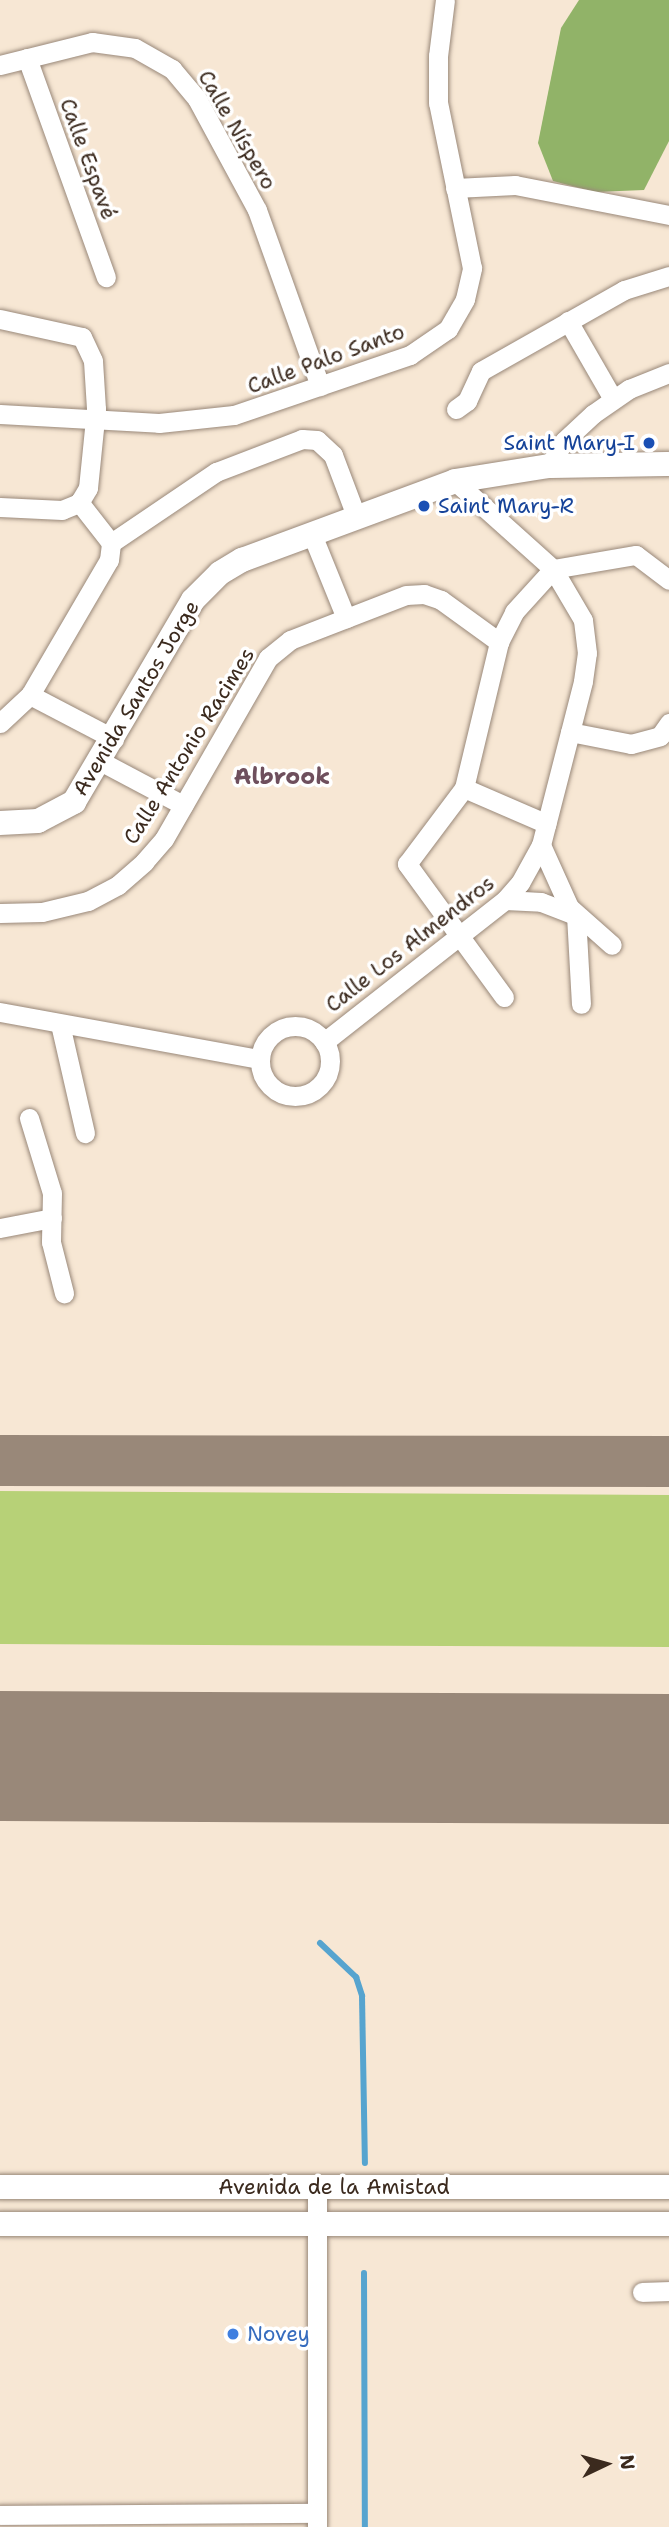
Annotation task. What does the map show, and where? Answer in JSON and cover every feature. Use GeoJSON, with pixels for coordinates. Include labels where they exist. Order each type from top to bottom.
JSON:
{"type":"FeatureCollection","features":[{"type":"Feature","properties":{"kind":"main road","name":"Avenida Santos Jorge"},"geometry":{"type":"LineString","coordinates":[[0,823],[38,821],[56,814],[74,802],[102,762],[203,588],[242,560],[311,532],[455,481],[549,466],[669,464]]}},
{"type":"Feature","properties":{"kind":"main road","name":"Avenida de la Amistad"},"geometry":{"type":"LineString","coordinates":[[0,2187],[669,2187]]}},
{"type":"Feature","properties":{"kind":"main road","name":"Avenida de la Amistad"},"geometry":{"type":"LineString","coordinates":[[0,2224],[669,2224]]}},
{"type":"Feature","properties":{"kind":"street","name":"Calle Palo Santo"},"geometry":{"type":"LineString","coordinates":[[0,414],[95,420],[209,419],[258,408],[418,351],[449,329],[465,299],[471,268],[438,103],[438,56],[445,0]]}},
{"type":"Feature","properties":{"kind":"street","name":"Calle Níspero"},"geometry":{"type":"LineString","coordinates":[[0,65],[82,43],[113,43],[149,54],[182,79],[257,210],[320,386]]}},
{"type":"Feature","properties":{"kind":"street","name":"Calle Espavé"},"geometry":{"type":"LineString","coordinates":[[27,58],[106,277]]}},
{"type":"Feature","properties":{"kind":"street"},"geometry":{"type":"LineString","coordinates":[[455,188],[515,186],[669,215]]}},
{"type":"Feature","properties":{"kind":"street"},"geometry":{"type":"LineString","coordinates":[[456,409],[467,401],[481,371],[624,290],[669,276]]}},
{"type":"Feature","properties":{"kind":"street"},"geometry":{"type":"LineString","coordinates":[[0,318],[82,337],[93,361],[95,420],[88,488],[79,502],[62,510],[0,507]]}},
{"type":"Feature","properties":{"kind":"street"},"geometry":{"type":"LineString","coordinates":[[568,321],[613,399]]}},
{"type":"Feature","properties":{"kind":"street"},"geometry":{"type":"LineString","coordinates":[[549,466],[564,441],[613,399],[669,373]]}},
{"type":"Feature","properties":{"kind":"street"},"geometry":{"type":"LineString","coordinates":[[111,542],[216,472],[302,439],[317,440],[329,450],[356,516]]}},
{"type":"Feature","properties":{"kind":"street","name":"Calle Los Almendros"},"geometry":{"type":"LineString","coordinates":[[324,1042],[505,901],[541,845],[583,681],[586,642],[583,620],[553,569],[455,481]]}},
{"type":"Feature","properties":{"kind":"street"},"geometry":{"type":"LineString","coordinates":[[0,723],[30,695],[109,559],[111,542],[79,502]]}},
{"type":"Feature","properties":{"kind":"street"},"geometry":{"type":"LineString","coordinates":[[311,532],[345,618]]}},
{"type":"Feature","properties":{"kind":"street"},"geometry":{"type":"LineString","coordinates":[[504,997],[457,937],[407,864],[464,788],[499,642],[514,612],[553,569],[636,555],[669,580]]}},
{"type":"Feature","properties":{"kind":"street","name":"Calle Antonio Racimes"},"geometry":{"type":"LineString","coordinates":[[0,913],[42,912],[88,901],[118,885],[164,839],[268,658],[290,640],[406,595],[424,594],[441,600],[499,642]]}},
{"type":"Feature","properties":{"kind":"street"},"geometry":{"type":"LineString","coordinates":[[30,695],[114,739]]}},
{"type":"Feature","properties":{"kind":"street"},"geometry":{"type":"LineString","coordinates":[[570,732],[631,744],[660,736],[669,723]]}},
{"type":"Feature","properties":{"kind":"street"},"geometry":{"type":"LineString","coordinates":[[102,762],[183,805]]}},
{"type":"Feature","properties":{"kind":"street"},"geometry":{"type":"LineString","coordinates":[[464,788],[547,824]]}},
{"type":"Feature","properties":{"kind":"street"},"geometry":{"type":"LineString","coordinates":[[541,845],[556,885],[576,915],[612,945]]}},
{"type":"Feature","properties":{"kind":"street"},"geometry":{"type":"LineString","coordinates":[[505,901],[541,902],[576,915]]}},
{"type":"Feature","properties":{"kind":"street"},"geometry":{"type":"LineString","coordinates":[[576,915],[581,1004]]}},
{"type":"Feature","properties":{"kind":"street"},"geometry":{"type":"LineString","coordinates":[[0,1012],[259,1059]]}},
{"type":"Feature","properties":{"kind":"street"},"geometry":{"type":"LineString","coordinates":[[60,1024],[85,1133]]}},
{"type":"Feature","properties":{"kind":"street"},"geometry":{"type":"LineString","coordinates":[[286,1027],[307,1028],[324,1042],[330,1065],[327,1077],[320,1087],[298,1097],[286,1096],[266,1082],[259,1059],[267,1039],[286,1027]]}},
{"type":"Feature","properties":{"kind":"street"},"geometry":{"type":"LineString","coordinates":[[29,1118],[52,1193],[51,1242],[64,1293]]}},
{"type":"Feature","properties":{"kind":"street"},"geometry":{"type":"LineString","coordinates":[[0,1228],[52,1218]]}},
{"type":"Feature","properties":{"kind":"street"},"geometry":{"type":"LineString","coordinates":[[0,2515],[317,2520],[317,2186]]}},
{"type":"Feature","properties":{"kind":"street"},"geometry":{"type":"LineString","coordinates":[[642,2292],[669,2291]]}},
{"type":"Feature","properties":{"kind":"street"},"geometry":{"type":"LineString","coordinates":[[34,2527],[58,2517]]}},
{"type":"Feature","properties":{"kind":"green space"},"geometry":{"type":"Polygon","coordinates":[[[579,0],[669,0],[669,141],[644,190],[595,192],[553,181],[538,143],[561,28],[579,0]]]}},
{"type":"Feature","properties":{"kind":"green space"},"geometry":{"type":"Polygon","coordinates":[[[0,1491],[669,1495],[669,1647],[0,1644],[0,1491]]]}},
{"type":"Feature","properties":{"kind":"waterway"},"geometry":{"type":"LineString","coordinates":[[320,1943],[356,1977],[362,1996],[365,2163]]}},
{"type":"Feature","properties":{"kind":"waterway"},"geometry":{"type":"LineString","coordinates":[[364,2273],[365,2527]]}},
{"type":"Feature","properties":{"kind":"taxiway"},"geometry":{"type":"LineString","coordinates":[[0,1460],[669,1461]]}},
{"type":"Feature","properties":{"kind":"runway"},"geometry":{"type":"LineString","coordinates":[[0,1756],[669,1759]]}},
{"type":"Feature","properties":{"kind":"place","name":"Saint Mary-I"},"geometry":{"type":"Point","coordinates":[649,443]}},
{"type":"Feature","properties":{"kind":"place","name":"Saint Mary-R"},"geometry":{"type":"Point","coordinates":[424,506]}},
{"type":"Feature","properties":{"kind":"place","name":"Novey"},"geometry":{"type":"Point","coordinates":[233,2334]}},
{"type":"Feature","properties":{"kind":"district","name":"Albrook"},"geometry":{"type":"Point","coordinates":[282,776]}}]}
